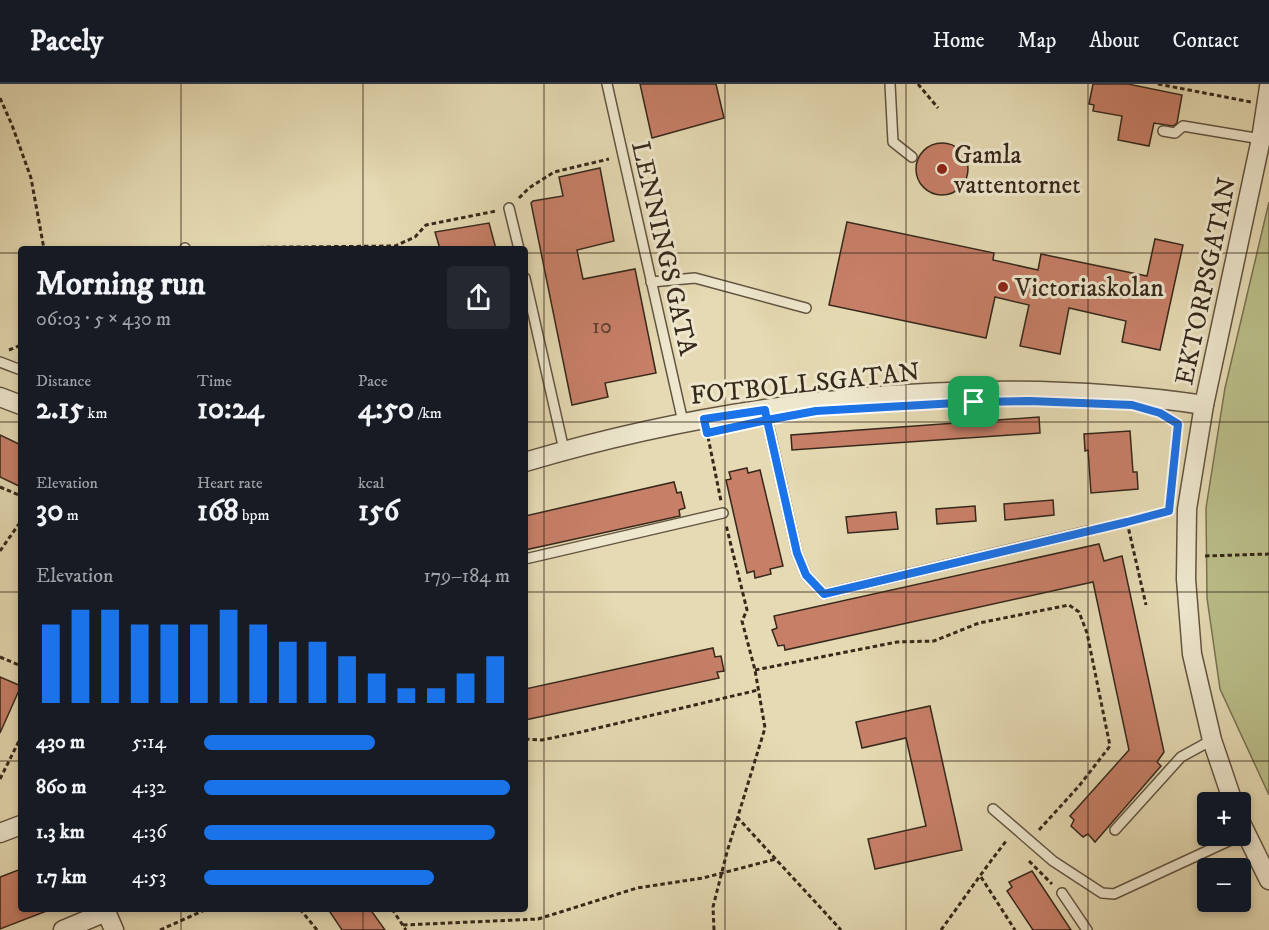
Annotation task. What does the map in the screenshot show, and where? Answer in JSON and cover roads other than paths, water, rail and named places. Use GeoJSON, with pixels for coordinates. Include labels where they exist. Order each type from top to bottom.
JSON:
{"type":"FeatureCollection","features":[{"type":"Feature","properties":{"kind":"street","name":"EKTORPSGATAN"},"geometry":{"type":"LineString","coordinates":[[1230,792],[1212,740],[1192,654],[1186,579],[1187,509],[1204,405],[1261,139],[1268,96]]}},
{"type":"Feature","properties":{"kind":"street","name":"FOTBOLLSGATAN"},"geometry":{"type":"LineString","coordinates":[[528,461],[564,450],[683,422],[886,396],[996,391],[1100,392],[1204,405]]}},
{"type":"Feature","properties":{"kind":"street"},"geometry":{"type":"LineString","coordinates":[[0,397],[18,404]]}},
{"type":"Feature","properties":{"kind":"street"},"geometry":{"type":"LineString","coordinates":[[0,833],[18,826]]}},
{"type":"Feature","properties":{"kind":"street"},"geometry":{"type":"LineString","coordinates":[[1251,843],[1269,880]]}},
{"type":"Feature","properties":{"kind":"street"},"geometry":{"type":"LineString","coordinates":[[63,930],[103,912]]}},
{"type":"Feature","properties":{"kind":"street"},"geometry":{"type":"LineString","coordinates":[[105,912],[114,930]]}},
{"type":"Feature","properties":{"kind":"lane","name":"LENNINGS GATA"},"geometry":{"type":"LineString","coordinates":[[607,84],[683,422]]}},
{"type":"Feature","properties":{"kind":"lane"},"geometry":{"type":"LineString","coordinates":[[890,84],[893,142],[912,157]]}},
{"type":"Feature","properties":{"kind":"lane"},"geometry":{"type":"LineString","coordinates":[[1163,131],[1175,133],[1183,126],[1261,139]]}},
{"type":"Feature","properties":{"kind":"lane"},"geometry":{"type":"LineString","coordinates":[[509,208],[518,246]]}},
{"type":"Feature","properties":{"kind":"lane"},"geometry":{"type":"LineString","coordinates":[[651,282],[695,278],[806,308]]}},
{"type":"Feature","properties":{"kind":"lane"},"geometry":{"type":"LineString","coordinates":[[528,291],[564,450]]}},
{"type":"Feature","properties":{"kind":"lane"},"geometry":{"type":"LineString","coordinates":[[0,362],[18,369]]}},
{"type":"Feature","properties":{"kind":"lane"},"geometry":{"type":"LineString","coordinates":[[765,410],[797,553],[806,575],[824,594],[1088,531]]}},
{"type":"Feature","properties":{"kind":"lane"},"geometry":{"type":"LineString","coordinates":[[528,558],[723,513]]}},
{"type":"Feature","properties":{"kind":"lane"},"geometry":{"type":"LineString","coordinates":[[1116,830],[1181,757],[1212,740]]}},
{"type":"Feature","properties":{"kind":"lane"},"geometry":{"type":"LineString","coordinates":[[993,809],[1053,861],[1102,893],[1114,894],[1206,846]]}},
{"type":"Feature","properties":{"kind":"lane"},"geometry":{"type":"LineString","coordinates":[[1062,893],[1087,930]]}},
{"type":"Feature","properties":{"kind":"place","name":"Gamla vattentornet"},"geometry":{"type":"Point","coordinates":[942,169]}},
{"type":"Feature","properties":{"kind":"place","name":"Victoriaskolan"},"geometry":{"type":"Point","coordinates":[1003,287]}}]}
